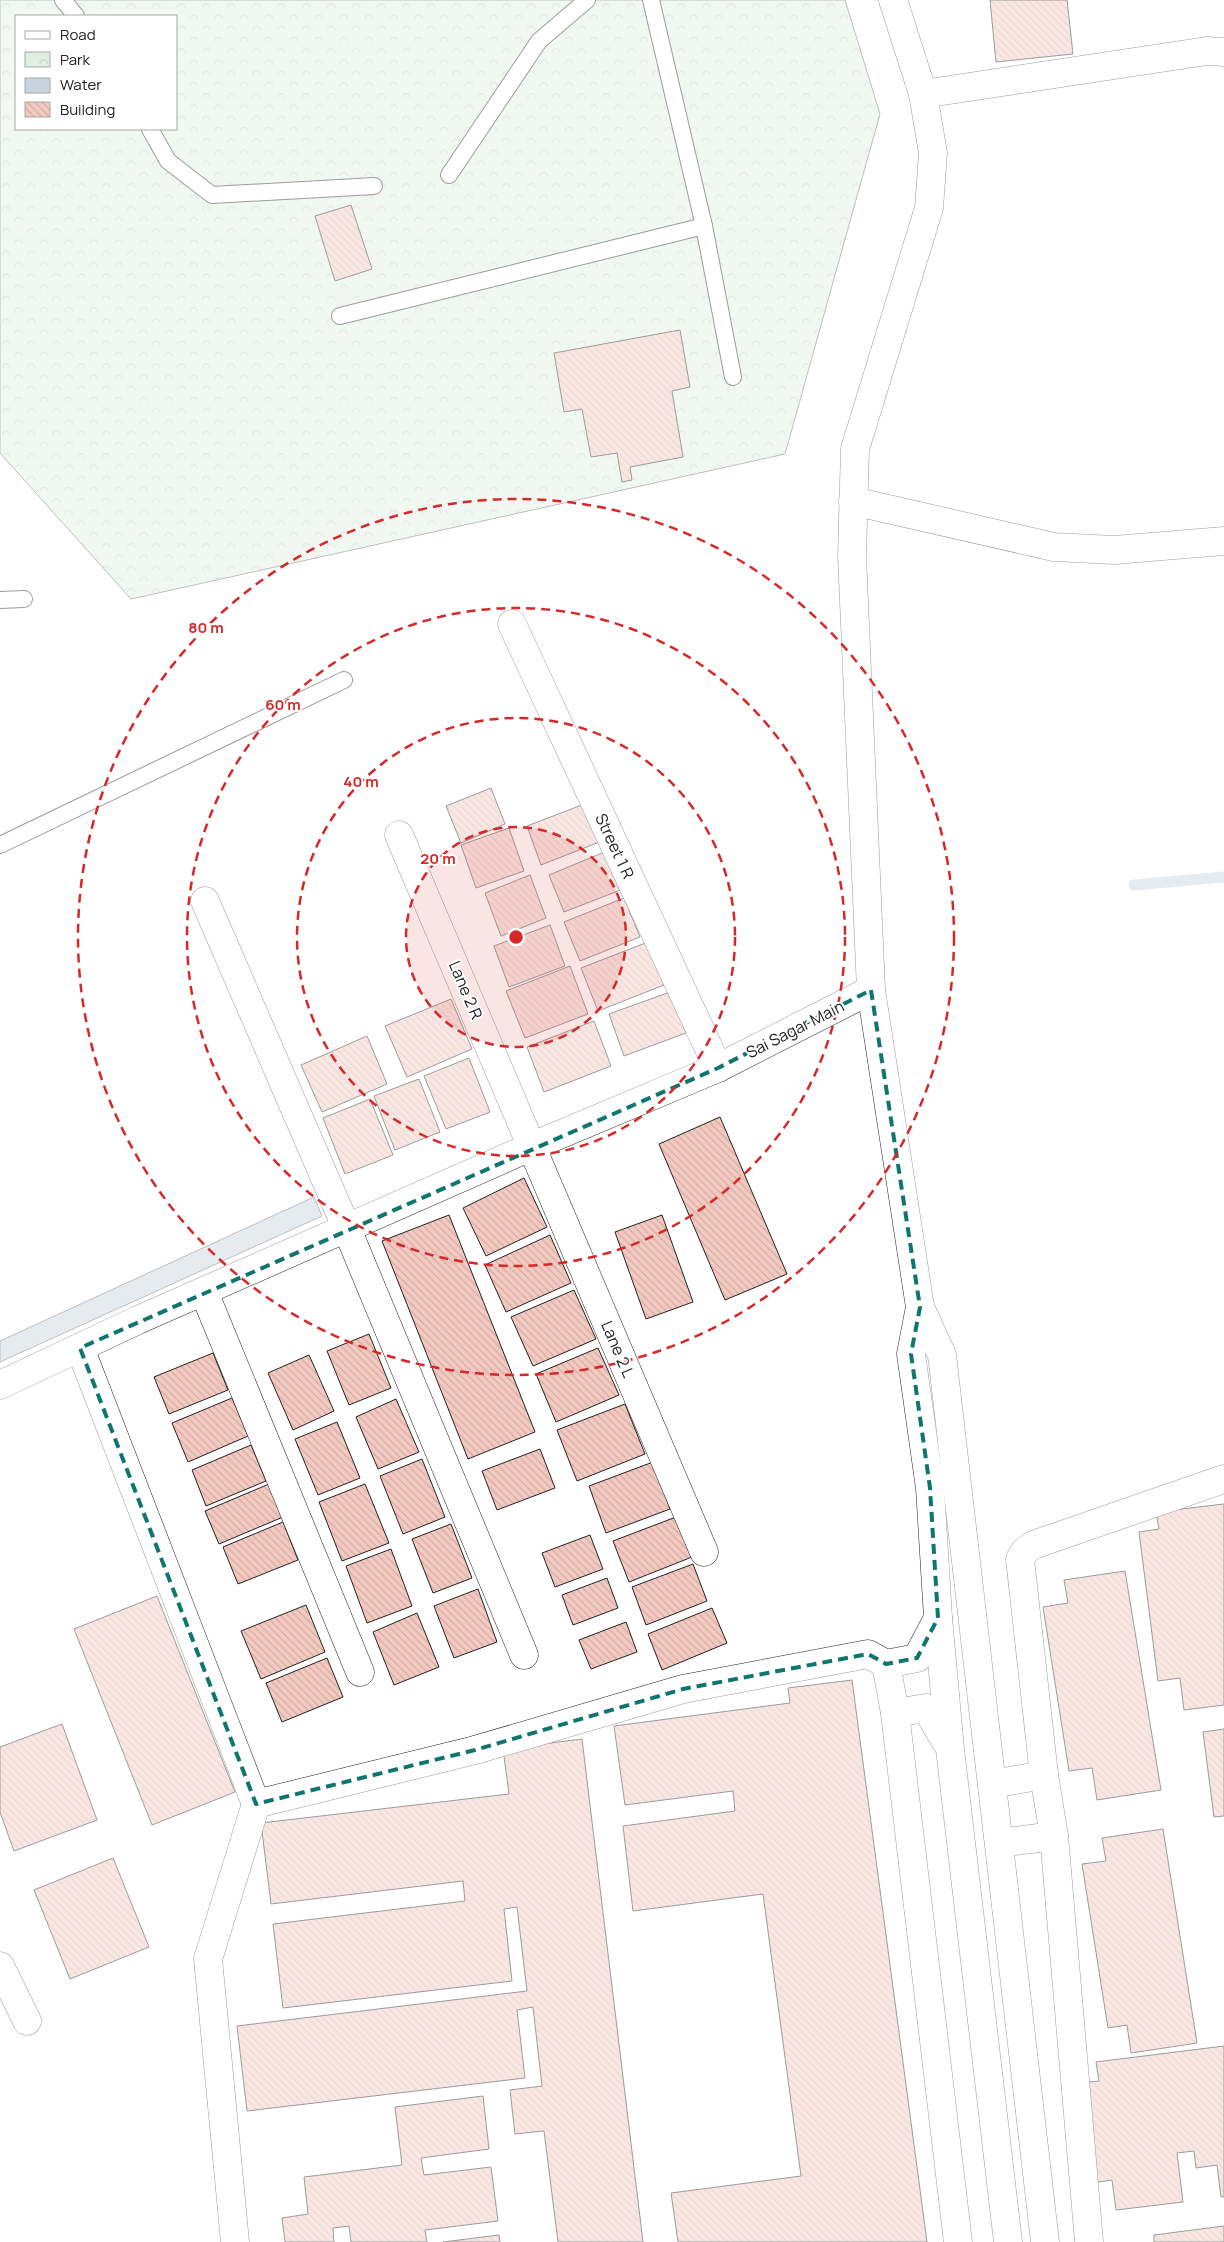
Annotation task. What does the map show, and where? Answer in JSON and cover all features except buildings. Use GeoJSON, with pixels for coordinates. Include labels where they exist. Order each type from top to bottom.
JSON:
{"type":"FeatureCollection","features":[{"type":"Feature","properties":{"kind":"street"},"geometry":{"type":"LineString","coordinates":[[893,0],[923,94],[933,153],[929,208],[855,449],[852,556],[871,990],[920,1307],[942,1355],[1045,2242]]}},
{"type":"Feature","properties":{"kind":"street"},"geometry":{"type":"LineString","coordinates":[[923,94],[1207,51],[1224,52]]}},
{"type":"Feature","properties":{"kind":"street"},"geometry":{"type":"LineString","coordinates":[[854,501],[1054,547],[1114,550],[1224,541]]}},
{"type":"Feature","properties":{"kind":"street","name":"Street 1 R"},"geometry":{"type":"LineString","coordinates":[[512,624],[718,1068]]}},
{"type":"Feature","properties":{"kind":"street","name":"Lane 2 R"},"geometry":{"type":"LineString","coordinates":[[399,834],[533,1146]]}},
{"type":"Feature","properties":{"kind":"street"},"geometry":{"type":"LineString","coordinates":[[205,901],[347,1229],[524,1655]]}},
{"type":"Feature","properties":{"kind":"street","name":"Sai Sagar Main"},"geometry":{"type":"LineString","coordinates":[[0,1386],[204,1292],[533,1146],[718,1068],[871,990]]}},
{"type":"Feature","properties":{"kind":"street","name":"Lane 2 L"},"geometry":{"type":"LineString","coordinates":[[533,1146],[704,1552]]}},
{"type":"Feature","properties":{"kind":"street"},"geometry":{"type":"LineString","coordinates":[[204,1292],[360,1672]]}},
{"type":"Feature","properties":{"kind":"street"},"geometry":{"type":"LineString","coordinates":[[920,1307],[911,1354],[930,1488],[938,1618],[950,1749],[1008,2242]]}},
{"type":"Feature","properties":{"kind":"street"},"geometry":{"type":"LineString","coordinates":[[80,1348],[256,1804],[208,1959],[234,2242]]}},
{"type":"Feature","properties":{"kind":"street"},"geometry":{"type":"LineString","coordinates":[[1089,2242],[1054,1836],[1044,1776],[1020,1559],[1025,1551],[1033,1545],[1224,1479]]}},
{"type":"Feature","properties":{"kind":"street"},"geometry":{"type":"LineString","coordinates":[[930,1488],[958,1485]]}},
{"type":"Feature","properties":{"kind":"street"},"geometry":{"type":"LineString","coordinates":[[256,1804],[475,1750],[683,1689],[868,1654],[886,1664],[917,1658],[938,1618]]}},
{"type":"Feature","properties":{"kind":"street"},"geometry":{"type":"LineString","coordinates":[[886,1664],[895,1713],[958,2242]]}},
{"type":"Feature","properties":{"kind":"street"},"geometry":{"type":"LineString","coordinates":[[895,1713],[926,1708],[950,1749]]}},
{"type":"Feature","properties":{"kind":"street"},"geometry":{"type":"LineString","coordinates":[[992,1784],[1044,1776]]}},
{"type":"Feature","properties":{"kind":"street"},"geometry":{"type":"LineString","coordinates":[[959,1818],[996,1816]]}},
{"type":"Feature","properties":{"kind":"street"},"geometry":{"type":"LineString","coordinates":[[999,1842],[1054,1836]]}},
{"type":"Feature","properties":{"kind":"street"},"geometry":{"type":"LineString","coordinates":[[0,1966],[27,2020]]}},
{"type":"Feature","properties":{"kind":"lane"},"geometry":{"type":"LineString","coordinates":[[63,0],[75,15]]}},
{"type":"Feature","properties":{"kind":"lane"},"geometry":{"type":"LineString","coordinates":[[450,175],[539,40],[587,0]]}},
{"type":"Feature","properties":{"kind":"lane"},"geometry":{"type":"LineString","coordinates":[[651,0],[704,226],[733,377]]}},
{"type":"Feature","properties":{"kind":"lane"},"geometry":{"type":"LineString","coordinates":[[151,130],[168,160],[212,196],[374,186]]}},
{"type":"Feature","properties":{"kind":"lane"},"geometry":{"type":"LineString","coordinates":[[340,316],[704,226]]}},
{"type":"Feature","properties":{"kind":"lane"},"geometry":{"type":"LineString","coordinates":[[0,600],[24,599]]}},
{"type":"Feature","properties":{"kind":"lane"},"geometry":{"type":"LineString","coordinates":[[0,844],[344,680]]}},
{"type":"Feature","properties":{"kind":"highlighted area"},"geometry":{"type":"Polygon","coordinates":[[[871,990],[920,1307],[911,1354],[930,1488],[938,1618],[917,1658],[886,1664],[868,1654],[683,1689],[475,1750],[256,1804],[80,1348],[718,1068],[871,990]]]}},
{"type":"Feature","properties":{"kind":"green space"},"geometry":{"type":"Polygon","coordinates":[[[0,0],[845,0],[880,114],[785,454],[131,599],[0,453],[0,0]]]}},
{"type":"Feature","properties":{"kind":"water"},"geometry":{"type":"Polygon","coordinates":[[[314,1197],[322,1216],[0,1362],[0,1341],[314,1197]]]}},
{"type":"Feature","properties":{"kind":"waterway"},"geometry":{"type":"LineString","coordinates":[[1134,885],[1224,877]]}}]}
